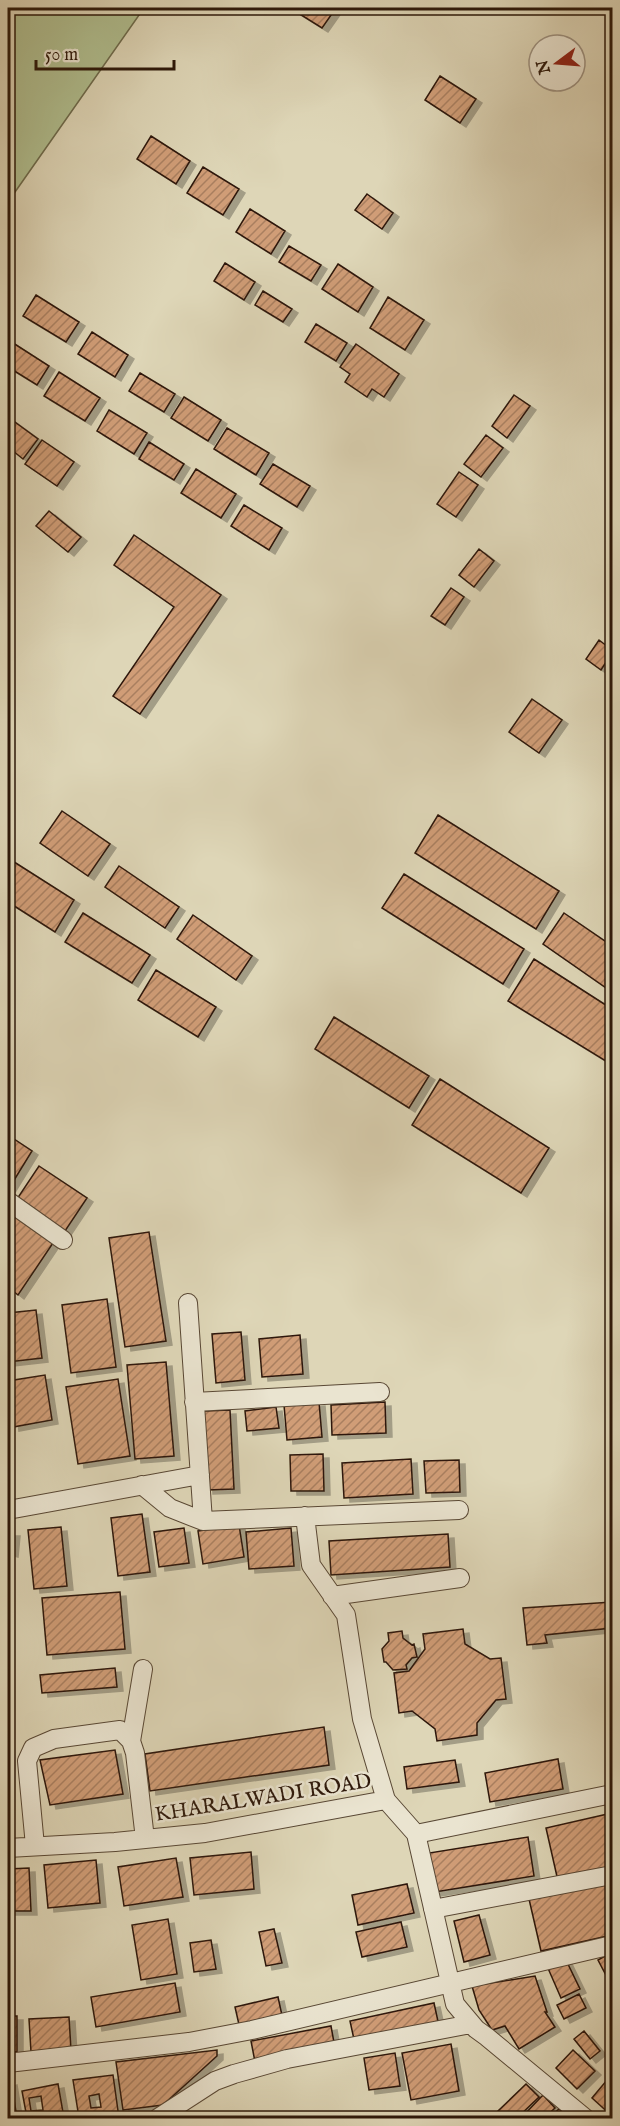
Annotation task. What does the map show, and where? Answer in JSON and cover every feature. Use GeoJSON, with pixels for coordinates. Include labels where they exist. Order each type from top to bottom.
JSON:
{"type":"FeatureCollection","features":[{"type":"Feature","properties":{"kind":"street"},"geometry":{"type":"LineString","coordinates":[[8,1201],[63,1240]]}},
{"type":"Feature","properties":{"kind":"street"},"geometry":{"type":"LineString","coordinates":[[188,1303],[203,1521]]}},
{"type":"Feature","properties":{"kind":"street"},"geometry":{"type":"LineString","coordinates":[[194,1402],[380,1392]]}},
{"type":"Feature","properties":{"kind":"street"},"geometry":{"type":"LineString","coordinates":[[8,1510],[200,1475]]}},
{"type":"Feature","properties":{"kind":"street"},"geometry":{"type":"LineString","coordinates":[[142,1485],[170,1508],[203,1521],[459,1510]]}},
{"type":"Feature","properties":{"kind":"street"},"geometry":{"type":"LineString","coordinates":[[305,1516],[310,1565],[346,1615],[362,1719],[386,1800]]}},
{"type":"Feature","properties":{"kind":"street"},"geometry":{"type":"LineString","coordinates":[[332,1596],[460,1578]]}},
{"type":"Feature","properties":{"kind":"street"},"geometry":{"type":"LineString","coordinates":[[131,1742],[143,1669]]}},
{"type":"Feature","properties":{"kind":"street"},"geometry":{"type":"LineString","coordinates":[[35,1846],[27,1761],[33,1748],[54,1739],[120,1730],[131,1742],[135,1753],[145,1839]]}},
{"type":"Feature","properties":{"kind":"street"},"geometry":{"type":"LineString","coordinates":[[416,1834],[612,1794]]}},
{"type":"Feature","properties":{"kind":"street","name":"KHARALWADI ROAD"},"geometry":{"type":"LineString","coordinates":[[8,1848],[205,1833],[386,1800],[416,1834],[455,2004],[471,2024],[585,2118]]}},
{"type":"Feature","properties":{"kind":"street"},"geometry":{"type":"LineString","coordinates":[[433,1909],[612,1875]]}},
{"type":"Feature","properties":{"kind":"street"},"geometry":{"type":"LineString","coordinates":[[8,2063],[67,2058],[189,2042],[292,2021],[612,1945]]}},
{"type":"Feature","properties":{"kind":"street"},"geometry":{"type":"LineString","coordinates":[[158,2118],[215,2081],[234,2074],[287,2059],[471,2024]]}},
{"type":"Feature","properties":{"kind":"green space"},"geometry":{"type":"Polygon","coordinates":[[[8,8],[144,8],[8,202],[8,8]]]}},
{"type":"Feature","properties":{"kind":"building"},"geometry":{"type":"Polygon","coordinates":[[[290,8],[336,8],[322,28],[290,8]]]}},
{"type":"Feature","properties":{"kind":"building"},"geometry":{"type":"Polygon","coordinates":[[[440,76],[476,99],[460,123],[425,100],[440,76]]]}},
{"type":"Feature","properties":{"kind":"building"},"geometry":{"type":"Polygon","coordinates":[[[151,136],[190,161],[176,184],[137,159],[151,136]]]}},
{"type":"Feature","properties":{"kind":"building"},"geometry":{"type":"Polygon","coordinates":[[[203,167],[239,189],[223,215],[187,193],[203,167]]]}},
{"type":"Feature","properties":{"kind":"building"},"geometry":{"type":"Polygon","coordinates":[[[367,194],[393,213],[382,229],[355,210],[367,194]]]}},
{"type":"Feature","properties":{"kind":"building"},"geometry":{"type":"Polygon","coordinates":[[[250,209],[285,231],[271,254],[236,232],[250,209]]]}},
{"type":"Feature","properties":{"kind":"building"},"geometry":{"type":"Polygon","coordinates":[[[289,246],[321,265],[311,281],[279,262],[289,246]]]}},
{"type":"Feature","properties":{"kind":"building"},"geometry":{"type":"Polygon","coordinates":[[[225,263],[255,282],[244,300],[214,281],[225,263]]]}},
{"type":"Feature","properties":{"kind":"building"},"geometry":{"type":"Polygon","coordinates":[[[338,264],[373,287],[358,312],[322,289],[338,264]]]}},
{"type":"Feature","properties":{"kind":"building"},"geometry":{"type":"Polygon","coordinates":[[[263,291],[292,309],[283,322],[255,305],[263,291]]]}},
{"type":"Feature","properties":{"kind":"building"},"geometry":{"type":"Polygon","coordinates":[[[36,295],[79,322],[66,342],[23,316],[36,295]]]}},
{"type":"Feature","properties":{"kind":"building"},"geometry":{"type":"Polygon","coordinates":[[[388,297],[424,320],[405,350],[370,328],[388,297]]]}},
{"type":"Feature","properties":{"kind":"building"},"geometry":{"type":"Polygon","coordinates":[[[316,324],[347,343],[336,361],[305,342],[316,324]]]}},
{"type":"Feature","properties":{"kind":"building"},"geometry":{"type":"Polygon","coordinates":[[[92,332],[128,355],[115,377],[78,354],[92,332]]]}},
{"type":"Feature","properties":{"kind":"building"},"geometry":{"type":"Polygon","coordinates":[[[10,341],[49,366],[37,385],[8,367],[10,341]]]}},
{"type":"Feature","properties":{"kind":"building"},"geometry":{"type":"Polygon","coordinates":[[[356,344],[399,374],[384,397],[372,389],[367,397],[345,382],[350,374],[340,367],[356,344]]]}},
{"type":"Feature","properties":{"kind":"building"},"geometry":{"type":"Polygon","coordinates":[[[59,372],[100,398],[85,421],[44,396],[59,372]]]}},
{"type":"Feature","properties":{"kind":"building"},"geometry":{"type":"Polygon","coordinates":[[[140,373],[175,394],[164,412],[129,391],[140,373]]]}},
{"type":"Feature","properties":{"kind":"building"},"geometry":{"type":"Polygon","coordinates":[[[514,395],[530,406],[507,438],[492,426],[514,395]]]}},
{"type":"Feature","properties":{"kind":"building"},"geometry":{"type":"Polygon","coordinates":[[[184,397],[221,420],[208,441],[171,418],[184,397]]]}},
{"type":"Feature","properties":{"kind":"building"},"geometry":{"type":"Polygon","coordinates":[[[109,410],[147,433],[134,454],[97,431],[109,410]]]}},
{"type":"Feature","properties":{"kind":"building"},"geometry":{"type":"Polygon","coordinates":[[[8,417],[38,439],[23,459],[8,447],[8,417]]]}},
{"type":"Feature","properties":{"kind":"building"},"geometry":{"type":"Polygon","coordinates":[[[227,428],[269,453],[256,475],[214,449],[227,428]]]}},
{"type":"Feature","properties":{"kind":"building"},"geometry":{"type":"Polygon","coordinates":[[[486,435],[503,448],[481,477],[464,464],[486,435]]]}},
{"type":"Feature","properties":{"kind":"building"},"geometry":{"type":"Polygon","coordinates":[[[42,440],[74,462],[57,486],[25,464],[42,440]]]}},
{"type":"Feature","properties":{"kind":"building"},"geometry":{"type":"Polygon","coordinates":[[[149,442],[184,464],[174,480],[139,459],[149,442]]]}},
{"type":"Feature","properties":{"kind":"building"},"geometry":{"type":"Polygon","coordinates":[[[273,464],[310,486],[297,507],[260,484],[273,464]]]}},
{"type":"Feature","properties":{"kind":"building"},"geometry":{"type":"Polygon","coordinates":[[[196,469],[236,494],[221,518],[181,493],[196,469]]]}},
{"type":"Feature","properties":{"kind":"building"},"geometry":{"type":"Polygon","coordinates":[[[459,472],[478,485],[456,517],[437,504],[459,472]]]}},
{"type":"Feature","properties":{"kind":"building"},"geometry":{"type":"Polygon","coordinates":[[[244,505],[282,528],[269,550],[231,526],[244,505]]]}},
{"type":"Feature","properties":{"kind":"building"},"geometry":{"type":"Polygon","coordinates":[[[49,511],[81,537],[68,552],[36,526],[49,511]]]}},
{"type":"Feature","properties":{"kind":"building"},"geometry":{"type":"Polygon","coordinates":[[[134,535],[221,595],[140,714],[113,696],[174,607],[114,565],[134,535]]]}},
{"type":"Feature","properties":{"kind":"building"},"geometry":{"type":"Polygon","coordinates":[[[479,549],[494,561],[474,587],[459,575],[479,549]]]}},
{"type":"Feature","properties":{"kind":"building"},"geometry":{"type":"Polygon","coordinates":[[[451,588],[464,597],[445,625],[431,616],[451,588]]]}},
{"type":"Feature","properties":{"kind":"building"},"geometry":{"type":"Polygon","coordinates":[[[599,640],[612,650],[601,670],[586,659],[599,640]]]}},
{"type":"Feature","properties":{"kind":"building"},"geometry":{"type":"Polygon","coordinates":[[[532,699],[562,720],[539,753],[509,732],[532,699]]]}},
{"type":"Feature","properties":{"kind":"building"},"geometry":{"type":"Polygon","coordinates":[[[62,811],[110,844],[88,876],[40,843],[62,811]]]}},
{"type":"Feature","properties":{"kind":"building"},"geometry":{"type":"Polygon","coordinates":[[[438,815],[559,891],[536,929],[415,853],[438,815]]]}},
{"type":"Feature","properties":{"kind":"building"},"geometry":{"type":"Polygon","coordinates":[[[11,860],[74,900],[55,932],[8,902],[8,866],[11,860]]]}},
{"type":"Feature","properties":{"kind":"building"},"geometry":{"type":"Polygon","coordinates":[[[119,866],[179,907],[165,928],[105,887],[119,866]]]}},
{"type":"Feature","properties":{"kind":"building"},"geometry":{"type":"Polygon","coordinates":[[[404,874],[524,949],[503,984],[382,908],[404,874]]]}},
{"type":"Feature","properties":{"kind":"building"},"geometry":{"type":"Polygon","coordinates":[[[83,913],[150,955],[132,983],[65,942],[83,913]]]}},
{"type":"Feature","properties":{"kind":"building"},"geometry":{"type":"Polygon","coordinates":[[[564,913],[612,946],[612,992],[543,944],[564,913]]]}},
{"type":"Feature","properties":{"kind":"building"},"geometry":{"type":"Polygon","coordinates":[[[193,915],[252,956],[236,980],[177,939],[193,915]]]}},
{"type":"Feature","properties":{"kind":"building"},"geometry":{"type":"Polygon","coordinates":[[[534,959],[612,1009],[612,1057],[609,1063],[508,1001],[534,959]]]}},
{"type":"Feature","properties":{"kind":"building"},"geometry":{"type":"Polygon","coordinates":[[[156,970],[216,1007],[198,1037],[138,1000],[156,970]]]}},
{"type":"Feature","properties":{"kind":"building"},"geometry":{"type":"Polygon","coordinates":[[[334,1017],[429,1076],[409,1108],[315,1049],[334,1017]]]}},
{"type":"Feature","properties":{"kind":"building"},"geometry":{"type":"Polygon","coordinates":[[[440,1079],[549,1148],[521,1193],[412,1125],[440,1079]]]}},
{"type":"Feature","properties":{"kind":"building"},"geometry":{"type":"Polygon","coordinates":[[[8,1135],[32,1151],[8,1190],[8,1135]]]}},
{"type":"Feature","properties":{"kind":"building"},"geometry":{"type":"Polygon","coordinates":[[[39,1166],[87,1198],[65,1231],[17,1199],[39,1166]]]}},
{"type":"Feature","properties":{"kind":"building"},"geometry":{"type":"Polygon","coordinates":[[[8,1212],[53,1243],[18,1295],[8,1287],[8,1212]]]}},
{"type":"Feature","properties":{"kind":"building"},"geometry":{"type":"Polygon","coordinates":[[[149,1232],[166,1341],[125,1347],[109,1238],[149,1232]]]}},
{"type":"Feature","properties":{"kind":"building"},"geometry":{"type":"Polygon","coordinates":[[[107,1299],[116,1367],[71,1373],[62,1305],[107,1299]]]}},
{"type":"Feature","properties":{"kind":"building"},"geometry":{"type":"Polygon","coordinates":[[[36,1310],[42,1358],[8,1362],[8,1313],[36,1310]]]}},
{"type":"Feature","properties":{"kind":"building"},"geometry":{"type":"Polygon","coordinates":[[[241,1332],[245,1380],[216,1383],[212,1334],[241,1332]]]}},
{"type":"Feature","properties":{"kind":"building"},"geometry":{"type":"Polygon","coordinates":[[[300,1335],[303,1374],[262,1377],[259,1339],[300,1335]]]}},
{"type":"Feature","properties":{"kind":"building"},"geometry":{"type":"Polygon","coordinates":[[[166,1362],[174,1456],[135,1459],[127,1365],[166,1362]]]}},
{"type":"Feature","properties":{"kind":"building"},"geometry":{"type":"Polygon","coordinates":[[[45,1375],[52,1420],[13,1427],[8,1381],[45,1375]]]}},
{"type":"Feature","properties":{"kind":"building"},"geometry":{"type":"Polygon","coordinates":[[[118,1379],[130,1456],[78,1464],[66,1387],[118,1379]]]}},
{"type":"Feature","properties":{"kind":"building"},"geometry":{"type":"Polygon","coordinates":[[[319,1402],[322,1437],[287,1440],[284,1405],[319,1402]]]}},
{"type":"Feature","properties":{"kind":"building"},"geometry":{"type":"Polygon","coordinates":[[[385,1402],[386,1433],[332,1435],[331,1405],[385,1402]]]}},
{"type":"Feature","properties":{"kind":"building"},"geometry":{"type":"Polygon","coordinates":[[[276,1407],[279,1428],[247,1431],[245,1411],[276,1407]]]}},
{"type":"Feature","properties":{"kind":"building"},"geometry":{"type":"Polygon","coordinates":[[[230,1410],[234,1489],[207,1490],[204,1411],[230,1410]]]}},
{"type":"Feature","properties":{"kind":"building"},"geometry":{"type":"Polygon","coordinates":[[[323,1454],[324,1491],[291,1491],[290,1455],[323,1454]]]}},
{"type":"Feature","properties":{"kind":"building"},"geometry":{"type":"Polygon","coordinates":[[[411,1459],[413,1494],[344,1498],[342,1463],[411,1459]]]}},
{"type":"Feature","properties":{"kind":"building"},"geometry":{"type":"Polygon","coordinates":[[[459,1460],[460,1492],[426,1493],[424,1461],[459,1460]]]}},
{"type":"Feature","properties":{"kind":"building"},"geometry":{"type":"Polygon","coordinates":[[[142,1514],[150,1572],[118,1576],[111,1518],[142,1514]]]}},
{"type":"Feature","properties":{"kind":"building"},"geometry":{"type":"Polygon","coordinates":[[[239,1525],[244,1557],[203,1564],[198,1531],[239,1525]]]}},
{"type":"Feature","properties":{"kind":"building"},"geometry":{"type":"Polygon","coordinates":[[[61,1527],[67,1586],[34,1589],[28,1530],[61,1527]]]}},
{"type":"Feature","properties":{"kind":"building"},"geometry":{"type":"Polygon","coordinates":[[[184,1528],[189,1563],[159,1567],[154,1532],[184,1528]]]}},
{"type":"Feature","properties":{"kind":"building"},"geometry":{"type":"Polygon","coordinates":[[[291,1528],[294,1566],[249,1569],[246,1532],[291,1528]]]}},
{"type":"Feature","properties":{"kind":"building"},"geometry":{"type":"Polygon","coordinates":[[[8,1532],[14,1532],[12,1553],[8,1552],[8,1532]]]}},
{"type":"Feature","properties":{"kind":"building"},"geometry":{"type":"Polygon","coordinates":[[[448,1534],[450,1567],[331,1575],[329,1541],[448,1534]]]}},
{"type":"Feature","properties":{"kind":"building"},"geometry":{"type":"Polygon","coordinates":[[[120,1592],[125,1649],[47,1655],[42,1598],[120,1592]]]}},
{"type":"Feature","properties":{"kind":"building"},"geometry":{"type":"Polygon","coordinates":[[[612,1602],[612,1628],[545,1635],[547,1643],[527,1645],[523,1608],[612,1602]]]}},
{"type":"Feature","properties":{"kind":"building"},"geometry":{"type":"Polygon","coordinates":[[[463,1629],[465,1644],[490,1659],[501,1658],[506,1699],[496,1700],[477,1723],[477,1735],[437,1741],[435,1729],[412,1711],[399,1713],[394,1673],[409,1671],[425,1649],[423,1634],[463,1629]]]}},
{"type":"Feature","properties":{"kind":"building"},"geometry":{"type":"Polygon","coordinates":[[[402,1631],[403,1638],[412,1645],[414,1644],[417,1657],[412,1658],[406,1665],[407,1669],[393,1670],[384,1662],[382,1649],[389,1641],[388,1633],[402,1631]]]}},
{"type":"Feature","properties":{"kind":"building"},"geometry":{"type":"Polygon","coordinates":[[[115,1668],[117,1687],[42,1693],[40,1675],[115,1668]]]}},
{"type":"Feature","properties":{"kind":"building"},"geometry":{"type":"Polygon","coordinates":[[[324,1727],[329,1765],[150,1791],[145,1754],[324,1727]]]}},
{"type":"Feature","properties":{"kind":"building"},"geometry":{"type":"Polygon","coordinates":[[[115,1750],[123,1794],[50,1805],[40,1760],[115,1750]]]}},
{"type":"Feature","properties":{"kind":"building"},"geometry":{"type":"Polygon","coordinates":[[[558,1759],[563,1789],[490,1802],[485,1773],[558,1759]]]}},
{"type":"Feature","properties":{"kind":"building"},"geometry":{"type":"Polygon","coordinates":[[[455,1760],[459,1782],[407,1789],[404,1767],[455,1760]]]}},
{"type":"Feature","properties":{"kind":"building"},"geometry":{"type":"Polygon","coordinates":[[[612,1813],[612,1868],[558,1881],[546,1828],[612,1813]]]}},
{"type":"Feature","properties":{"kind":"building"},"geometry":{"type":"Polygon","coordinates":[[[528,1837],[534,1876],[435,1892],[429,1853],[528,1837]]]}},
{"type":"Feature","properties":{"kind":"building"},"geometry":{"type":"Polygon","coordinates":[[[251,1852],[254,1889],[194,1895],[190,1858],[251,1852]]]}},
{"type":"Feature","properties":{"kind":"building"},"geometry":{"type":"Polygon","coordinates":[[[176,1858],[183,1897],[124,1906],[118,1867],[176,1858]]]}},
{"type":"Feature","properties":{"kind":"building"},"geometry":{"type":"Polygon","coordinates":[[[96,1860],[100,1903],[48,1908],[44,1865],[96,1860]]]}},
{"type":"Feature","properties":{"kind":"building"},"geometry":{"type":"Polygon","coordinates":[[[29,1868],[31,1911],[8,1911],[8,1869],[29,1868]]]}},
{"type":"Feature","properties":{"kind":"building"},"geometry":{"type":"Polygon","coordinates":[[[612,1881],[612,1935],[541,1951],[529,1899],[612,1881]]]}},
{"type":"Feature","properties":{"kind":"building"},"geometry":{"type":"Polygon","coordinates":[[[407,1884],[414,1913],[358,1925],[352,1895],[407,1884]]]}},
{"type":"Feature","properties":{"kind":"building"},"geometry":{"type":"Polygon","coordinates":[[[479,1915],[490,1955],[464,1962],[454,1921],[479,1915]]]}},
{"type":"Feature","properties":{"kind":"building"},"geometry":{"type":"Polygon","coordinates":[[[168,1919],[177,1974],[141,1980],[132,1925],[168,1919]]]}},
{"type":"Feature","properties":{"kind":"building"},"geometry":{"type":"Polygon","coordinates":[[[401,1922],[407,1947],[362,1957],[356,1932],[401,1922]]]}},
{"type":"Feature","properties":{"kind":"building"},"geometry":{"type":"Polygon","coordinates":[[[274,1929],[282,1963],[266,1966],[259,1932],[274,1929]]]}},
{"type":"Feature","properties":{"kind":"building"},"geometry":{"type":"Polygon","coordinates":[[[211,1940],[216,1969],[194,1972],[190,1943],[211,1940]]]}},
{"type":"Feature","properties":{"kind":"building"},"geometry":{"type":"Polygon","coordinates":[[[612,1952],[612,1979],[609,1981],[598,1960],[612,1952]]]}},
{"type":"Feature","properties":{"kind":"building"},"geometry":{"type":"Polygon","coordinates":[[[565,1958],[580,1989],[561,1998],[547,1966],[565,1958]]]}},
{"type":"Feature","properties":{"kind":"building"},"geometry":{"type":"Polygon","coordinates":[[[535,1976],[547,2012],[545,2012],[555,2027],[519,2049],[505,2026],[492,2030],[479,2010],[472,1986],[535,1976]]]}},
{"type":"Feature","properties":{"kind":"building"},"geometry":{"type":"Polygon","coordinates":[[[175,1983],[180,2012],[96,2027],[91,1997],[175,1983]]]}},
{"type":"Feature","properties":{"kind":"building"},"geometry":{"type":"Polygon","coordinates":[[[579,1994],[586,2008],[564,2019],[557,2005],[579,1994]]]}},
{"type":"Feature","properties":{"kind":"building"},"geometry":{"type":"Polygon","coordinates":[[[278,1997],[283,2020],[240,2029],[235,2007],[278,1997]]]}},
{"type":"Feature","properties":{"kind":"building"},"geometry":{"type":"Polygon","coordinates":[[[434,2003],[439,2026],[355,2044],[350,2021],[434,2003]]]}},
{"type":"Feature","properties":{"kind":"building"},"geometry":{"type":"Polygon","coordinates":[[[8,2016],[17,2016],[17,2052],[8,2051],[8,2016]]]}},
{"type":"Feature","properties":{"kind":"building"},"geometry":{"type":"Polygon","coordinates":[[[69,2017],[71,2050],[31,2052],[29,2019],[69,2017]]]}},
{"type":"Feature","properties":{"kind":"building"},"geometry":{"type":"Polygon","coordinates":[[[331,2026],[335,2048],[255,2062],[251,2041],[331,2026]]]}},
{"type":"Feature","properties":{"kind":"building"},"geometry":{"type":"Polygon","coordinates":[[[584,2031],[600,2051],[590,2059],[574,2039],[584,2031]]]}},
{"type":"Feature","properties":{"kind":"building"},"geometry":{"type":"Polygon","coordinates":[[[451,2044],[459,2091],[411,2100],[402,2053],[451,2044]]]}},
{"type":"Feature","properties":{"kind":"building"},"geometry":{"type":"Polygon","coordinates":[[[217,2050],[217,2056],[163,2105],[123,2110],[116,2062],[217,2050]]]}},
{"type":"Feature","properties":{"kind":"building"},"geometry":{"type":"Polygon","coordinates":[[[573,2050],[595,2071],[577,2089],[556,2068],[573,2050]]]}},
{"type":"Feature","properties":{"kind":"building"},"geometry":{"type":"Polygon","coordinates":[[[395,2053],[400,2086],[369,2090],[364,2058],[395,2053]]]}},
{"type":"Feature","properties":{"kind":"building"},"geometry":{"type":"Polygon","coordinates":[[[113,2075],[119,2118],[79,2118],[73,2080],[113,2075]],[[99,2094],[89,2096],[91,2108],[101,2107],[99,2094]]]}},
{"type":"Feature","properties":{"kind":"building"},"geometry":{"type":"Polygon","coordinates":[[[607,2080],[612,2085],[612,2116],[592,2098],[607,2080]]]}},
{"type":"Feature","properties":{"kind":"building"},"geometry":{"type":"Polygon","coordinates":[[[11,2081],[17,2118],[8,2118],[8,2082],[11,2081]]]}},
{"type":"Feature","properties":{"kind":"building"},"geometry":{"type":"Polygon","coordinates":[[[58,2084],[64,2118],[27,2118],[22,2091],[58,2084]],[[41,2096],[29,2098],[31,2111],[43,2110],[41,2096]]]}},
{"type":"Feature","properties":{"kind":"building"},"geometry":{"type":"Polygon","coordinates":[[[526,2084],[539,2097],[517,2118],[506,2118],[498,2111],[526,2084]]]}},
{"type":"Feature","properties":{"kind":"building"},"geometry":{"type":"Polygon","coordinates":[[[543,2095],[555,2108],[544,2118],[523,2118],[522,2117],[543,2095]]]}},
{"type":"Feature","properties":{"kind":"building"},"geometry":{"type":"Polygon","coordinates":[[[559,2109],[569,2118],[549,2118],[559,2109]]]}}]}
